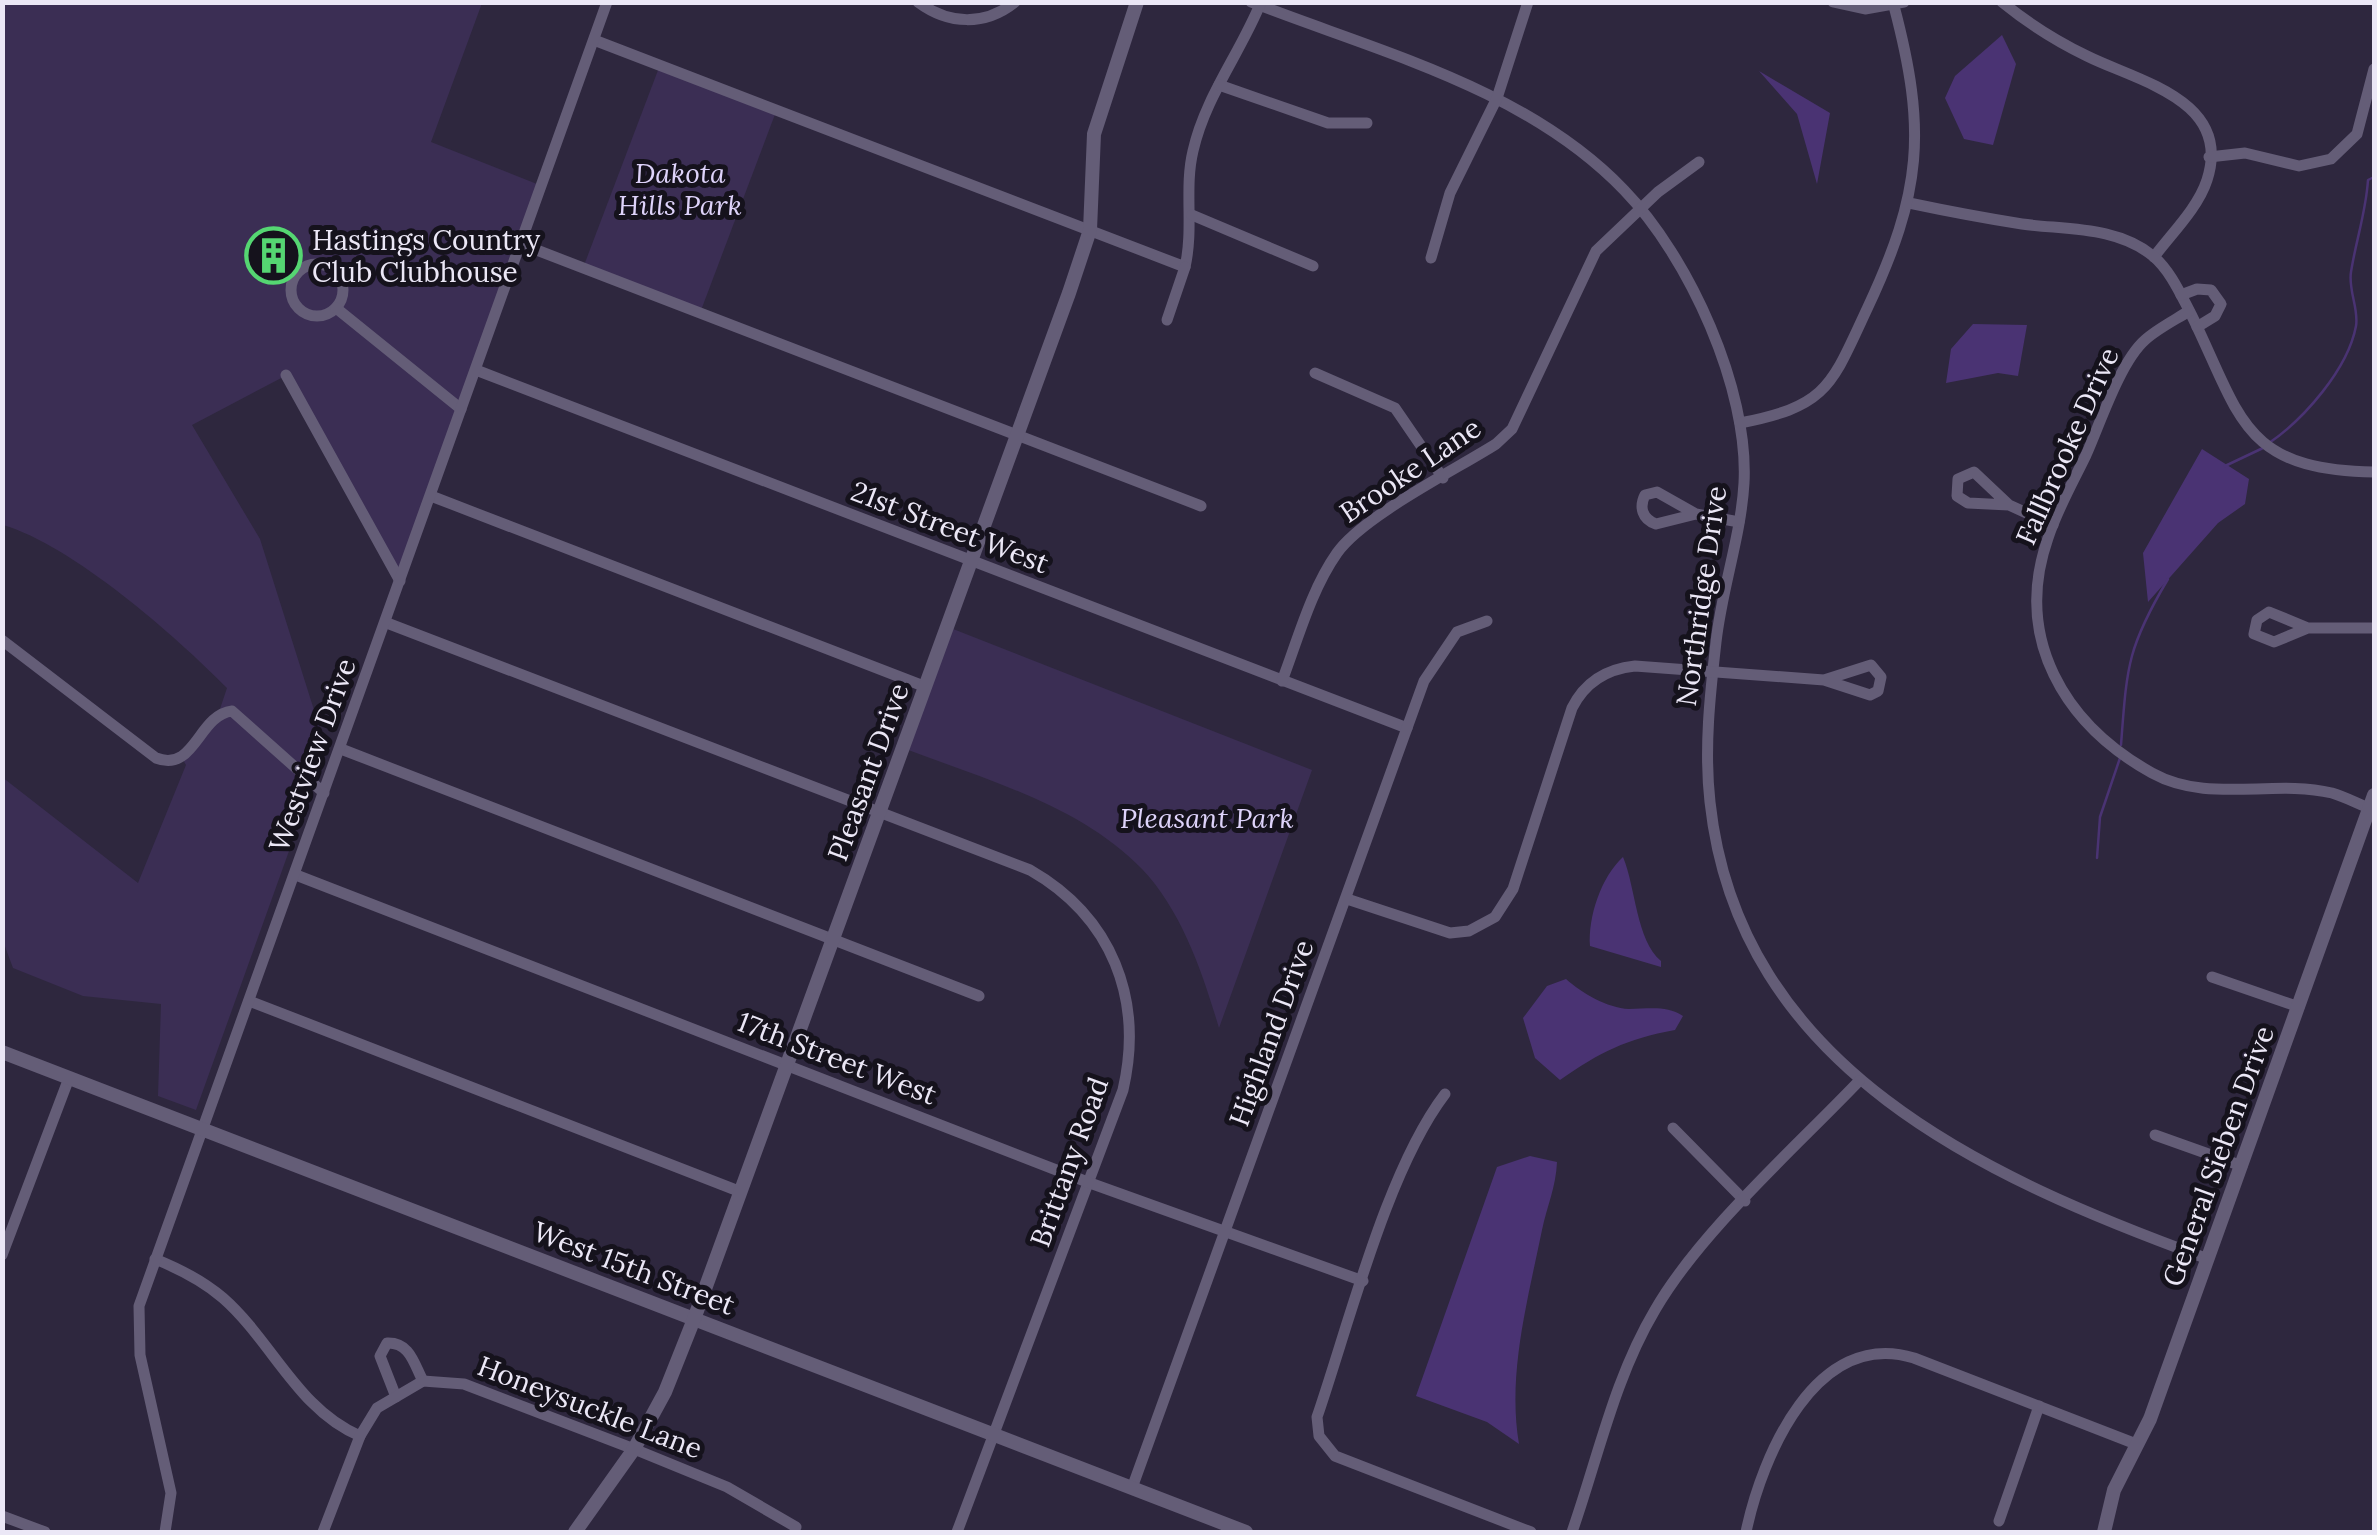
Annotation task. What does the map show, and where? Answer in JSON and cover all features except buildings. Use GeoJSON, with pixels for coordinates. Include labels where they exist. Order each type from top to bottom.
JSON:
{"type":"FeatureCollection","features":[{"type":"Feature","properties":{"kind":"street","name":"Westview Drive"},"geometry":{"type":"LineString","coordinates":[[164,1532],[171,1492],[140,1355],[139,1306],[252,1002],[607,2]]}},
{"type":"Feature","properties":{"kind":"street"},"geometry":{"type":"LineString","coordinates":[[918,2],[937,14],[964,21],[991,16],[1015,2]]}},
{"type":"Feature","properties":{"kind":"street","name":"Pleasant Drive"},"geometry":{"type":"LineString","coordinates":[[575,1532],[634,1449],[665,1392],[834,939],[1090,230],[1094,134],[1136,2]]}},
{"type":"Feature","properties":{"kind":"street"},"geometry":{"type":"LineString","coordinates":[[1430,258],[1450,193],[1498,98],[1528,2]]}},
{"type":"Feature","properties":{"kind":"street"},"geometry":{"type":"LineString","coordinates":[[1740,422],[1796,410],[1828,385],[1894,252],[1909,203],[1916,113],[1900,4],[1865,9],[1833,2]]}},
{"type":"Feature","properties":{"kind":"street"},"geometry":{"type":"LineString","coordinates":[[2002,2],[2034,29],[2157,84],[2188,104],[2205,132],[2207,180],[2154,257]]}},
{"type":"Feature","properties":{"kind":"street"},"geometry":{"type":"LineString","coordinates":[[1167,320],[1185,267],[1192,215],[1192,152],[1258,4]]}},
{"type":"Feature","properties":{"kind":"street","name":"Northridge Drive"},"geometry":{"type":"LineString","coordinates":[[1258,4],[1498,98],[1567,140],[1640,208],[1696,299],[1740,422],[1744,474],[1713,674],[1707,770],[1714,830],[1729,888],[1752,944],[1810,1034],[1858,1081],[1953,1146],[2076,1210],[2208,1259]]}},
{"type":"Feature","properties":{"kind":"street"},"geometry":{"type":"LineString","coordinates":[[594,40],[1185,267]]}},
{"type":"Feature","properties":{"kind":"street"},"geometry":{"type":"LineString","coordinates":[[2209,157],[2244,154],[2299,166],[2331,159],[2358,134],[2374,69]]}},
{"type":"Feature","properties":{"kind":"street"},"geometry":{"type":"LineString","coordinates":[[1219,85],[1328,122],[1367,122]]}},
{"type":"Feature","properties":{"kind":"street","name":"Brooke Lane"},"geometry":{"type":"LineString","coordinates":[[1282,680],[1322,578],[1338,550],[1360,531],[1496,444],[1512,429],[1596,252],[1640,208],[1699,162]]}},
{"type":"Feature","properties":{"kind":"street"},"geometry":{"type":"LineString","coordinates":[[1909,203],[2119,237],[2154,257],[2190,311],[2235,413],[2255,437],[2284,456],[2325,471],[2374,472]]}},
{"type":"Feature","properties":{"kind":"street"},"geometry":{"type":"LineString","coordinates":[[1192,215],[1313,266]]}},
{"type":"Feature","properties":{"kind":"street"},"geometry":{"type":"LineString","coordinates":[[521,244],[1201,506]]}},
{"type":"Feature","properties":{"kind":"street"},"geometry":{"type":"LineString","coordinates":[[316,264],[334,270],[342,284],[336,308],[318,316],[301,310],[292,296],[296,274],[316,264]]}},
{"type":"Feature","properties":{"kind":"street"},"geometry":{"type":"LineString","coordinates":[[2181,296],[2197,288],[2211,290],[2221,304],[2216,316],[2197,326]]}},
{"type":"Feature","properties":{"kind":"street"},"geometry":{"type":"LineString","coordinates":[[336,308],[461,409]]}},
{"type":"Feature","properties":{"kind":"street","name":"Fallbrooke Drive"},"geometry":{"type":"LineString","coordinates":[[2190,311],[2142,342],[2054,525],[2036,587],[2038,637],[2056,685],[2092,726],[2150,772],[2176,784],[2216,791],[2330,793],[2373,804]]}},
{"type":"Feature","properties":{"kind":"street","name":"21st Street West"},"geometry":{"type":"LineString","coordinates":[[476,370],[1407,728]]}},
{"type":"Feature","properties":{"kind":"street"},"geometry":{"type":"LineString","coordinates":[[1314,374],[1396,408],[1443,478]]}},
{"type":"Feature","properties":{"kind":"street"},"geometry":{"type":"LineString","coordinates":[[286,375],[400,581]]}},
{"type":"Feature","properties":{"kind":"street"},"geometry":{"type":"LineString","coordinates":[[431,496],[926,687]]}},
{"type":"Feature","properties":{"kind":"street"},"geometry":{"type":"LineString","coordinates":[[2009,505],[2054,525]]}},
{"type":"Feature","properties":{"kind":"street"},"geometry":{"type":"LineString","coordinates":[[1696,514],[1739,522]]}},
{"type":"Feature","properties":{"kind":"street","name":"Highland Drive"},"geometry":{"type":"LineString","coordinates":[[1132,1488],[1424,681],[1457,632],[1487,620]]}},
{"type":"Feature","properties":{"kind":"street","name":"Brittany Road"},"geometry":{"type":"LineString","coordinates":[[386,622],[1030,870],[1064,892],[1103,936],[1123,979],[1132,1032],[1123,1090],[958,1532]]}},
{"type":"Feature","properties":{"kind":"street"},"geometry":{"type":"LineString","coordinates":[[2308,628],[2374,628]]}},
{"type":"Feature","properties":{"kind":"street"},"geometry":{"type":"LineString","coordinates":[[2,640],[156,758],[166,762],[182,758],[218,715],[232,711],[324,794]]}},
{"type":"Feature","properties":{"kind":"street"},"geometry":{"type":"LineString","coordinates":[[1348,898],[1414,923],[1460,933],[1487,923],[1503,908],[1572,708],[1592,681],[1629,667],[1824,680]]}},
{"type":"Feature","properties":{"kind":"street"},"geometry":{"type":"LineString","coordinates":[[341,749],[978,996]]}},
{"type":"Feature","properties":{"kind":"street","name":"General Sieben Drive"},"geometry":{"type":"LineString","coordinates":[[2104,1532],[2114,1490],[2150,1419],[2373,804]]}},
{"type":"Feature","properties":{"kind":"street","name":"17th Street West"},"geometry":{"type":"LineString","coordinates":[[296,875],[1090,1183],[1363,1281]]}},
{"type":"Feature","properties":{"kind":"street"},"geometry":{"type":"LineString","coordinates":[[2212,977],[2299,1007]]}},
{"type":"Feature","properties":{"kind":"street"},"geometry":{"type":"LineString","coordinates":[[252,1002],[741,1192]]}},
{"type":"Feature","properties":{"kind":"street","name":"West 15th Street"},"geometry":{"type":"LineString","coordinates":[[2,1052],[1246,1532]]}},
{"type":"Feature","properties":{"kind":"street"},"geometry":{"type":"LineString","coordinates":[[2,1255],[8,1215],[68,1078]]}},
{"type":"Feature","properties":{"kind":"street"},"geometry":{"type":"LineString","coordinates":[[1572,1532],[1596,1450],[1644,1328],[1682,1270],[1858,1081]]}},
{"type":"Feature","properties":{"kind":"street"},"geometry":{"type":"LineString","coordinates":[[1444,1094],[1422,1123],[1363,1281],[1317,1417],[1319,1436],[1335,1456],[1532,1532]]}},
{"type":"Feature","properties":{"kind":"street"},"geometry":{"type":"LineString","coordinates":[[1673,1128],[1745,1201]]}},
{"type":"Feature","properties":{"kind":"street"},"geometry":{"type":"LineString","coordinates":[[2155,1134],[2242,1166]]}},
{"type":"Feature","properties":{"kind":"street"},"geometry":{"type":"LineString","coordinates":[[155,1259],[191,1274],[225,1300],[323,1415],[360,1436]]}},
{"type":"Feature","properties":{"kind":"street"},"geometry":{"type":"LineString","coordinates":[[323,1532],[360,1436],[377,1408],[396,1397],[423,1381],[408,1350],[398,1342],[387,1342],[380,1356],[396,1397]]}},
{"type":"Feature","properties":{"kind":"street"},"geometry":{"type":"LineString","coordinates":[[1746,1532],[1758,1489],[1790,1420],[1824,1377],[1851,1359],[1898,1353],[2136,1444]]}},
{"type":"Feature","properties":{"kind":"street","name":"Honeysuckle Lane"},"geometry":{"type":"LineString","coordinates":[[423,1381],[464,1384],[634,1449],[727,1487],[796,1527]]}},
{"type":"Feature","properties":{"kind":"street"},"geometry":{"type":"LineString","coordinates":[[1999,1521],[2039,1406]]}},
{"type":"Feature","properties":{"kind":"street"},"geometry":{"type":"LineString","coordinates":[[2,1516],[45,1532]]}},
{"type":"Feature","properties":{"kind":"green space"},"geometry":{"type":"Polygon","coordinates":[[[3,3],[482,3],[431,142],[542,186],[400,581],[287,375],[192,425],[260,539],[326,748],[196,1110],[158,1096],[161,1004],[83,996],[13,968],[3,941],[2,777],[138,883],[186,765],[182,758],[218,715],[227,688],[122,594],[60,552],[3,525],[3,3]]]}},
{"type":"Feature","properties":{"kind":"green space","name":"Dakota Hills Park"},"geometry":{"type":"Polygon","coordinates":[[[660,65],[777,109],[700,313],[583,268],[660,65]]]}},
{"type":"Feature","properties":{"kind":"green space","name":"Pleasant Park"},"geometry":{"type":"Polygon","coordinates":[[[948,627],[1312,770],[1219,1028],[1180,924],[1142,869],[1090,827],[1060,811],[903,748],[948,627]]]}},
{"type":"Feature","properties":{"kind":"shaded area"},"geometry":{"type":"Polygon","coordinates":[[[2002,35],[2016,64],[1993,145],[1964,139],[1945,98],[1955,76],[2002,35]]]}},
{"type":"Feature","properties":{"kind":"shaded area"},"geometry":{"type":"Polygon","coordinates":[[[1759,71],[1830,113],[1817,184],[1797,114],[1759,71]]]}},
{"type":"Feature","properties":{"kind":"shaded area"},"geometry":{"type":"Polygon","coordinates":[[[1973,324],[2027,325],[2018,376],[1998,373],[1946,383],[1951,349],[1973,324]]]}},
{"type":"Feature","properties":{"kind":"shaded area"},"geometry":{"type":"Polygon","coordinates":[[[2202,449],[2249,479],[2245,504],[2218,523],[2148,602],[2143,553],[2202,449]]]}},
{"type":"Feature","properties":{"kind":"shaded area"},"geometry":{"type":"Polygon","coordinates":[[[1623,857],[1641,927],[1661,967],[1590,946],[1598,898],[1608,875],[1623,857]]]}},
{"type":"Feature","properties":{"kind":"shaded area"},"geometry":{"type":"Polygon","coordinates":[[[1566,979],[1612,1006],[1664,1009],[1683,1016],[1675,1030],[1614,1048],[1560,1080],[1535,1058],[1523,1018],[1547,986],[1566,979]]]}},
{"type":"Feature","properties":{"kind":"shaded area"},"geometry":{"type":"Polygon","coordinates":[[[1530,1156],[1557,1162],[1517,1364],[1519,1444],[1487,1422],[1416,1396],[1497,1167],[1530,1156]]]}},
{"type":"Feature","properties":{"kind":"waterway"},"geometry":{"type":"LineString","coordinates":[[2269,443],[2323,392],[2351,342],[2357,320],[2351,272],[2368,180],[2374,177]]}},
{"type":"Feature","properties":{"kind":"waterway"},"geometry":{"type":"LineString","coordinates":[[2225,466],[2263,448]]}},
{"type":"Feature","properties":{"kind":"waterway"},"geometry":{"type":"LineString","coordinates":[[2121,745],[2131,658],[2144,623],[2168,579]]}},
{"type":"Feature","properties":{"kind":"waterway"},"geometry":{"type":"LineString","coordinates":[[2097,858],[2100,817],[2120,758]]}},
{"type":"Feature","properties":{"kind":"place","name":"Hastings Country Club Clubhouse"},"geometry":{"type":"Point","coordinates":[273,256]}}]}
